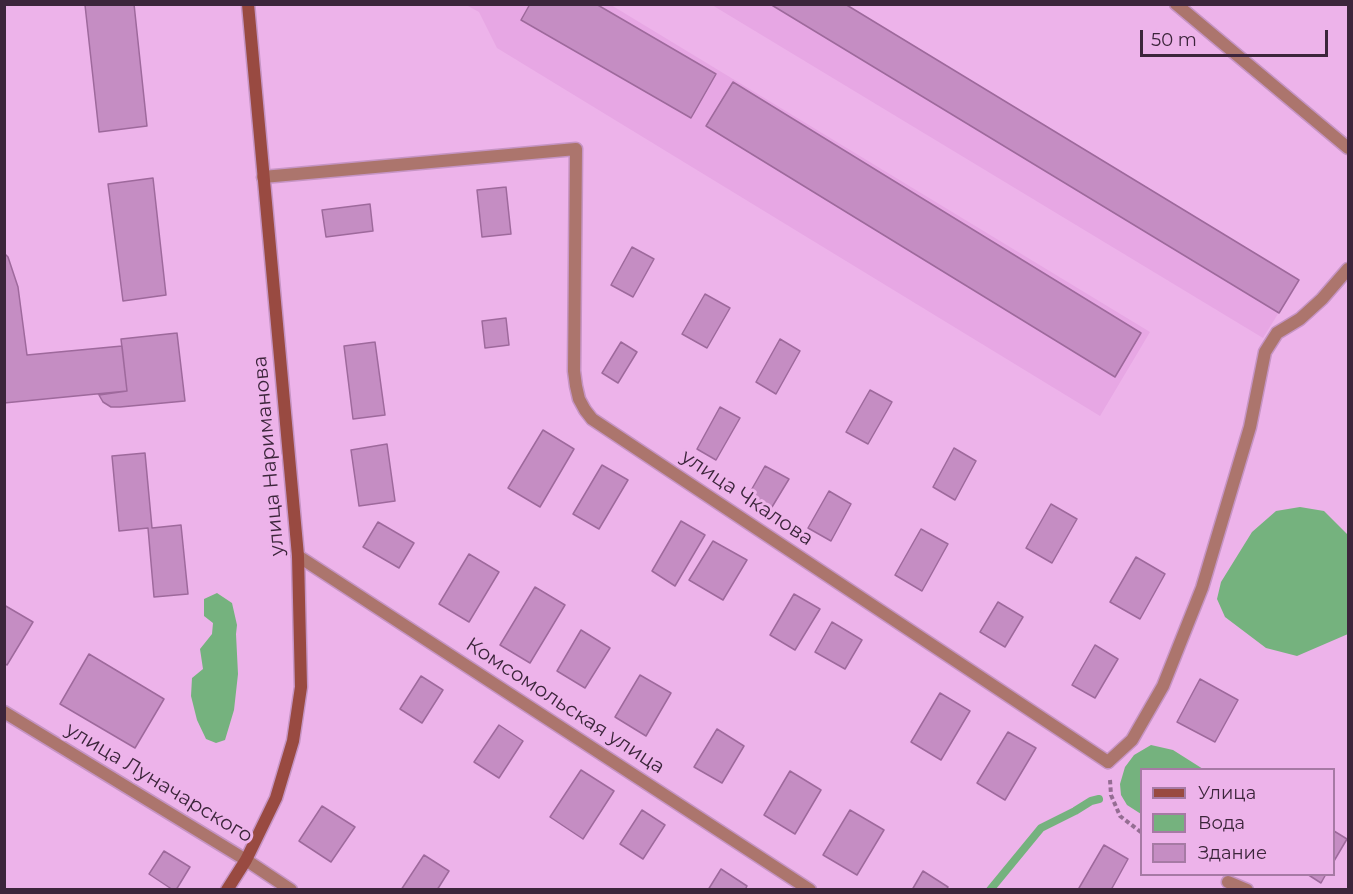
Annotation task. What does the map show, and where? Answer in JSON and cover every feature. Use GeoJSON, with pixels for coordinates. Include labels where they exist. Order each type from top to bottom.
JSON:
{"type":"FeatureCollection","features":[{"type":"Feature","properties":{"kind":"main road","name":"улица Нариманова"},"geometry":{"type":"LineString","coordinates":[[227,890],[246,860],[276,798],[293,741],[301,687],[298,556],[248,4]]}},
{"type":"Feature","properties":{"kind":"street"},"geometry":{"type":"LineString","coordinates":[[1176,4],[1348,148]]}},
{"type":"Feature","properties":{"kind":"street","name":"улица Чкалова"},"geometry":{"type":"LineString","coordinates":[[263,177],[576,149],[574,371],[579,399],[592,419],[1108,762]]}},
{"type":"Feature","properties":{"kind":"street"},"geometry":{"type":"LineString","coordinates":[[1108,762],[1132,740],[1163,686],[1202,588],[1250,427],[1265,352],[1277,333],[1300,319],[1322,299],[1348,269]]}},
{"type":"Feature","properties":{"kind":"street","name":"Комсомольская улица"},"geometry":{"type":"LineString","coordinates":[[298,556],[810,890]]}},
{"type":"Feature","properties":{"kind":"street","name":"улица Луначарского"},"geometry":{"type":"LineString","coordinates":[[4,712],[291,890]]}},
{"type":"Feature","properties":{"kind":"street"},"geometry":{"type":"LineString","coordinates":[[1228,882],[1247,890]]}},
{"type":"Feature","properties":{"kind":"path"},"geometry":{"type":"LineString","coordinates":[[1108,762],[1111,795],[1120,816],[1140,831]]}},
{"type":"Feature","properties":{"kind":"shaded area"},"geometry":{"type":"Polygon","coordinates":[[[466,5],[611,5],[1150,332],[1100,416],[497,48],[479,12],[466,5]]]}},
{"type":"Feature","properties":{"kind":"shaded area"},"geometry":{"type":"Polygon","coordinates":[[[712,5],[845,5],[1299,280],[1263,338],[712,5]]]}},
{"type":"Feature","properties":{"kind":"water"},"geometry":{"type":"Polygon","coordinates":[[[1300,507],[1324,511],[1348,535],[1348,634],[1297,656],[1266,648],[1225,617],[1217,599],[1221,582],[1252,532],[1276,511],[1300,507]]]}},
{"type":"Feature","properties":{"kind":"water"},"geometry":{"type":"Polygon","coordinates":[[[217,593],[232,603],[237,625],[238,674],[234,710],[225,740],[216,743],[206,739],[197,720],[191,696],[192,678],[203,669],[200,649],[212,634],[213,623],[204,616],[204,599],[217,593]]]}},
{"type":"Feature","properties":{"kind":"water"},"geometry":{"type":"Polygon","coordinates":[[[1151,745],[1173,750],[1201,768],[1140,768],[1140,813],[1127,805],[1121,795],[1120,784],[1125,767],[1134,755],[1151,745]]]}},
{"type":"Feature","properties":{"kind":"building"},"geometry":{"type":"Polygon","coordinates":[[[134,4],[147,126],[99,132],[85,5],[134,4]]]}},
{"type":"Feature","properties":{"kind":"building"},"geometry":{"type":"Polygon","coordinates":[[[530,4],[596,4],[716,74],[691,118],[521,20],[530,4]]]}},
{"type":"Feature","properties":{"kind":"building"},"geometry":{"type":"Polygon","coordinates":[[[770,4],[845,4],[1299,280],[1279,313],[770,4]]]}},
{"type":"Feature","properties":{"kind":"building"},"geometry":{"type":"Polygon","coordinates":[[[733,82],[1141,333],[1115,377],[706,126],[733,82]]]}},
{"type":"Feature","properties":{"kind":"building"},"geometry":{"type":"Polygon","coordinates":[[[153,178],[166,295],[123,301],[108,184],[153,178]]]}},
{"type":"Feature","properties":{"kind":"building"},"geometry":{"type":"Polygon","coordinates":[[[506,187],[511,234],[482,237],[477,190],[506,187]]]}},
{"type":"Feature","properties":{"kind":"building"},"geometry":{"type":"Polygon","coordinates":[[[370,204],[373,231],[326,237],[322,210],[370,204]]]}},
{"type":"Feature","properties":{"kind":"building"},"geometry":{"type":"Polygon","coordinates":[[[632,247],[654,259],[633,297],[611,285],[632,247]]]}},
{"type":"Feature","properties":{"kind":"building"},"geometry":{"type":"Polygon","coordinates":[[[4,253],[8,257],[18,287],[27,355],[122,346],[127,391],[4,403],[4,253]]]}},
{"type":"Feature","properties":{"kind":"building"},"geometry":{"type":"Polygon","coordinates":[[[705,294],[730,308],[707,348],[682,334],[705,294]]]}},
{"type":"Feature","properties":{"kind":"building"},"geometry":{"type":"Polygon","coordinates":[[[506,318],[509,345],[485,348],[482,321],[506,318]]]}},
{"type":"Feature","properties":{"kind":"building"},"geometry":{"type":"Polygon","coordinates":[[[177,333],[185,401],[120,407],[111,407],[103,402],[99,395],[127,391],[121,339],[177,333]]]}},
{"type":"Feature","properties":{"kind":"building"},"geometry":{"type":"Polygon","coordinates":[[[780,339],[800,351],[776,394],[756,382],[780,339]]]}},
{"type":"Feature","properties":{"kind":"building"},"geometry":{"type":"Polygon","coordinates":[[[375,342],[385,415],[353,419],[344,346],[375,342]]]}},
{"type":"Feature","properties":{"kind":"building"},"geometry":{"type":"Polygon","coordinates":[[[621,342],[637,352],[618,383],[602,373],[621,342]]]}},
{"type":"Feature","properties":{"kind":"building"},"geometry":{"type":"Polygon","coordinates":[[[870,390],[892,402],[868,444],[846,432],[870,390]]]}},
{"type":"Feature","properties":{"kind":"building"},"geometry":{"type":"Polygon","coordinates":[[[720,407],[740,418],[716,460],[697,449],[720,407]]]}},
{"type":"Feature","properties":{"kind":"building"},"geometry":{"type":"Polygon","coordinates":[[[543,430],[574,449],[540,507],[508,488],[543,430]]]}},
{"type":"Feature","properties":{"kind":"building"},"geometry":{"type":"Polygon","coordinates":[[[387,444],[395,501],[359,506],[351,450],[387,444]]]}},
{"type":"Feature","properties":{"kind":"building"},"geometry":{"type":"Polygon","coordinates":[[[954,448],[976,461],[955,500],[933,487],[954,448]]]}},
{"type":"Feature","properties":{"kind":"building"},"geometry":{"type":"Polygon","coordinates":[[[145,453],[152,528],[181,525],[188,594],[154,597],[148,528],[119,531],[112,456],[145,453]]]}},
{"type":"Feature","properties":{"kind":"building"},"geometry":{"type":"Polygon","coordinates":[[[602,465],[628,480],[599,529],[573,514],[602,465]]]}},
{"type":"Feature","properties":{"kind":"building"},"geometry":{"type":"Polygon","coordinates":[[[765,466],[789,479],[772,507],[749,494],[765,466]]]}},
{"type":"Feature","properties":{"kind":"building"},"geometry":{"type":"Polygon","coordinates":[[[829,491],[851,504],[831,541],[808,528],[829,491]]]}},
{"type":"Feature","properties":{"kind":"building"},"geometry":{"type":"Polygon","coordinates":[[[1051,504],[1077,519],[1052,563],[1026,548],[1051,504]]]}},
{"type":"Feature","properties":{"kind":"building"},"geometry":{"type":"Polygon","coordinates":[[[681,521],[705,535],[675,586],[652,571],[681,521]]]}},
{"type":"Feature","properties":{"kind":"building"},"geometry":{"type":"Polygon","coordinates":[[[378,522],[414,543],[399,568],[363,547],[378,522]]]}},
{"type":"Feature","properties":{"kind":"building"},"geometry":{"type":"Polygon","coordinates":[[[921,529],[948,544],[922,591],[895,575],[921,529]]]}},
{"type":"Feature","properties":{"kind":"building"},"geometry":{"type":"Polygon","coordinates":[[[713,541],[747,560],[723,600],[689,580],[713,541]]]}},
{"type":"Feature","properties":{"kind":"building"},"geometry":{"type":"Polygon","coordinates":[[[469,554],[499,572],[469,622],[439,604],[469,554]]]}},
{"type":"Feature","properties":{"kind":"building"},"geometry":{"type":"Polygon","coordinates":[[[1136,557],[1165,574],[1140,619],[1110,602],[1136,557]]]}},
{"type":"Feature","properties":{"kind":"building"},"geometry":{"type":"Polygon","coordinates":[[[535,587],[565,605],[530,663],[500,645],[535,587]]]}},
{"type":"Feature","properties":{"kind":"building"},"geometry":{"type":"Polygon","coordinates":[[[794,594],[820,609],[795,650],[770,635],[794,594]]]}},
{"type":"Feature","properties":{"kind":"building"},"geometry":{"type":"Polygon","coordinates":[[[998,602],[1023,617],[1005,647],[980,632],[998,602]]]}},
{"type":"Feature","properties":{"kind":"building"},"geometry":{"type":"Polygon","coordinates":[[[4,605],[33,622],[7,665],[4,663],[4,605]]]}},
{"type":"Feature","properties":{"kind":"building"},"geometry":{"type":"Polygon","coordinates":[[[832,622],[862,640],[845,669],[815,652],[832,622]]]}},
{"type":"Feature","properties":{"kind":"building"},"geometry":{"type":"Polygon","coordinates":[[[581,630],[610,648],[585,688],[557,671],[581,630]]]}},
{"type":"Feature","properties":{"kind":"building"},"geometry":{"type":"Polygon","coordinates":[[[1095,645],[1118,659],[1095,698],[1072,685],[1095,645]]]}},
{"type":"Feature","properties":{"kind":"building"},"geometry":{"type":"Polygon","coordinates":[[[89,654],[164,699],[135,748],[60,704],[89,654]]]}},
{"type":"Feature","properties":{"kind":"building"},"geometry":{"type":"Polygon","coordinates":[[[640,675],[671,693],[646,736],[615,717],[640,675]]]}},
{"type":"Feature","properties":{"kind":"building"},"geometry":{"type":"Polygon","coordinates":[[[421,676],[443,690],[422,723],[400,709],[421,676]]]}},
{"type":"Feature","properties":{"kind":"building"},"geometry":{"type":"Polygon","coordinates":[[[1200,679],[1238,700],[1215,742],[1177,722],[1200,679]]]}},
{"type":"Feature","properties":{"kind":"building"},"geometry":{"type":"Polygon","coordinates":[[[940,693],[970,711],[941,760],[911,742],[940,693]]]}},
{"type":"Feature","properties":{"kind":"building"},"geometry":{"type":"Polygon","coordinates":[[[499,725],[523,741],[499,778],[474,762],[499,725]]]}},
{"type":"Feature","properties":{"kind":"building"},"geometry":{"type":"Polygon","coordinates":[[[717,729],[744,746],[722,783],[694,767],[717,729]]]}},
{"type":"Feature","properties":{"kind":"building"},"geometry":{"type":"Polygon","coordinates":[[[1008,732],[1036,748],[1005,800],[977,783],[1008,732]]]}},
{"type":"Feature","properties":{"kind":"building"},"geometry":{"type":"Polygon","coordinates":[[[581,770],[614,791],[583,839],[550,817],[581,770]]]}},
{"type":"Feature","properties":{"kind":"building"},"geometry":{"type":"Polygon","coordinates":[[[790,771],[821,790],[795,834],[764,815],[790,771]]]}},
{"type":"Feature","properties":{"kind":"building"},"geometry":{"type":"Polygon","coordinates":[[[322,806],[355,827],[331,862],[299,841],[322,806]]]}},
{"type":"Feature","properties":{"kind":"building"},"geometry":{"type":"Polygon","coordinates":[[[642,810],[665,825],[643,859],[620,844],[642,810]]]}},
{"type":"Feature","properties":{"kind":"building"},"geometry":{"type":"Polygon","coordinates":[[[850,810],[884,830],[857,875],[823,855],[850,810]]]}},
{"type":"Feature","properties":{"kind":"building"},"geometry":{"type":"Polygon","coordinates":[[[1335,832],[1347,839],[1335,859],[1335,832]]]}},
{"type":"Feature","properties":{"kind":"building"},"geometry":{"type":"Polygon","coordinates":[[[1104,845],[1128,859],[1111,890],[1082,890],[1079,888],[1104,845]]]}},
{"type":"Feature","properties":{"kind":"building"},"geometry":{"type":"Polygon","coordinates":[[[164,851],[190,867],[176,890],[149,874],[164,851]]]}},
{"type":"Feature","properties":{"kind":"building"},"geometry":{"type":"Polygon","coordinates":[[[424,855],[449,871],[437,890],[401,890],[424,855]]]}},
{"type":"Feature","properties":{"kind":"building"},"geometry":{"type":"Polygon","coordinates":[[[721,869],[747,886],[745,890],[708,890],[721,869]]]}},
{"type":"Feature","properties":{"kind":"building"},"geometry":{"type":"Polygon","coordinates":[[[923,871],[948,887],[946,890],[912,890],[923,871]]]}},
{"type":"Feature","properties":{"kind":"building"},"geometry":{"type":"Polygon","coordinates":[[[1310,876],[1325,876],[1321,883],[1310,876]]]}},
{"type":"Feature","properties":{"kind":"waterway"},"geometry":{"type":"LineString","coordinates":[[990,890],[1041,828],[1099,799]]}}]}
